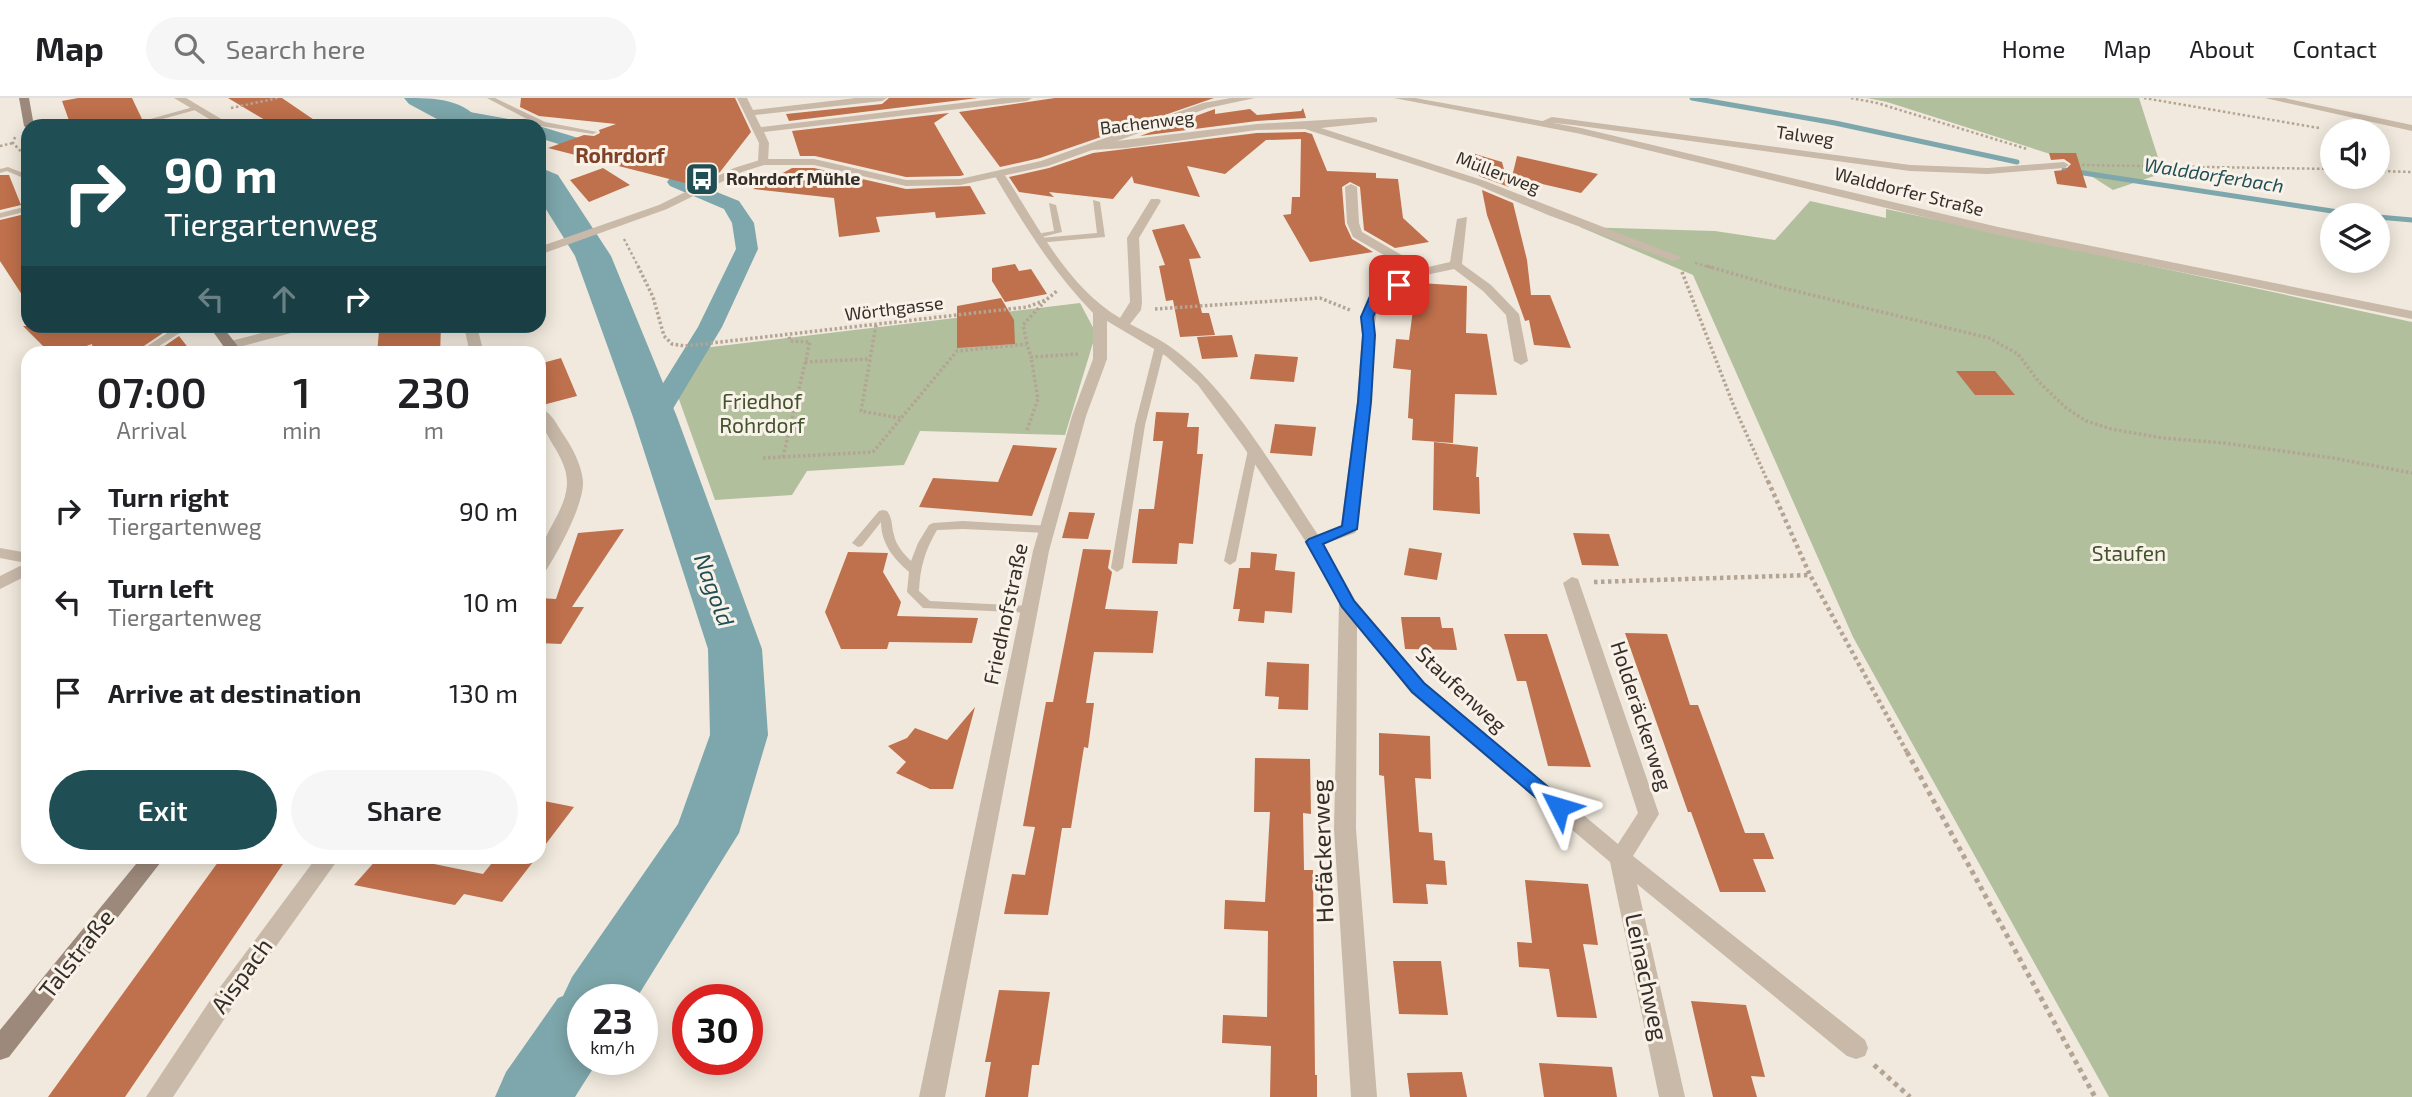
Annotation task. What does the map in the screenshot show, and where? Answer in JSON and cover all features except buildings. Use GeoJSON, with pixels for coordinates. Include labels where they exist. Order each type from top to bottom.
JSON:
{"type":"FeatureCollection","features":[{"type":"Feature","properties":{"kind":"main road"},"geometry":{"type":"LineString","coordinates":[[24,98],[28,119]]}},
{"type":"Feature","properties":{"kind":"main road","name":"Talstraße"},"geometry":{"type":"LineString","coordinates":[[0,1049],[148,864]]}},
{"type":"Feature","properties":{"kind":"street"},"geometry":{"type":"LineString","coordinates":[[179,98],[216,119]]}},
{"type":"Feature","properties":{"kind":"street"},"geometry":{"type":"LineString","coordinates":[[742,98],[764,143],[763,162]]}},
{"type":"Feature","properties":{"kind":"street"},"geometry":{"type":"LineString","coordinates":[[750,113],[882,98]]}},
{"type":"Feature","properties":{"kind":"street"},"geometry":{"type":"LineString","coordinates":[[758,130],[1027,98]]}},
{"type":"Feature","properties":{"kind":"street"},"geometry":{"type":"LineString","coordinates":[[546,249],[686,197],[738,170],[763,162],[814,162],[906,183],[960,182],[1000,176],[1044,164],[1206,104],[1250,98]]}},
{"type":"Feature","properties":{"kind":"street","name":"Walddorfer Straße"},"geometry":{"type":"LineString","coordinates":[[1399,98],[1543,123],[1998,231],[2412,315]]}},
{"type":"Feature","properties":{"kind":"street"},"geometry":{"type":"LineString","coordinates":[[2270,98],[2412,128]]}},
{"type":"Feature","properties":{"kind":"street","name":"Bachenweg"},"geometry":{"type":"LineString","coordinates":[[1092,147],[1126,145],[1257,127],[1373,120]]}},
{"type":"Feature","properties":{"kind":"street","name":"Talweg"},"geometry":{"type":"LineString","coordinates":[[1543,123],[1552,120],[1573,122],[1910,168],[1988,171],[2064,165]]}},
{"type":"Feature","properties":{"kind":"street","name":"Müllerweg"},"geometry":{"type":"LineString","coordinates":[[1306,126],[1481,183],[1552,213],[1677,258]]}},
{"type":"Feature","properties":{"kind":"street"},"geometry":{"type":"LineString","coordinates":[[1000,176],[1070,284],[1100,312]]}},
{"type":"Feature","properties":{"kind":"street"},"geometry":{"type":"LineString","coordinates":[[1351,187],[1353,223],[1357,234],[1422,272]]}},
{"type":"Feature","properties":{"kind":"street"},"geometry":{"type":"LineString","coordinates":[[1128,316],[1136,302],[1133,238],[1155,201]]}},
{"type":"Feature","properties":{"kind":"street"},"geometry":{"type":"LineString","coordinates":[[1456,265],[1463,219]]}},
{"type":"Feature","properties":{"kind":"street"},"geometry":{"type":"LineString","coordinates":[[1314,542],[1349,529],[1364,402],[1369,335],[1367,317],[1376,297],[1422,272],[1456,265],[1487,288],[1512,314],[1521,361]]}},
{"type":"Feature","properties":{"kind":"street","name":"Staufenweg"},"geometry":{"type":"LineString","coordinates":[[1100,312],[1128,316],[1203,382],[1253,450],[1314,542],[1348,603],[1418,688],[1620,858],[1856,1048]]}},
{"type":"Feature","properties":{"kind":"street","name":"Friedhofstraße"},"geometry":{"type":"LineString","coordinates":[[932,1097],[1047,529],[1079,416],[1101,352],[1100,312]]}},
{"type":"Feature","properties":{"kind":"street"},"geometry":{"type":"LineString","coordinates":[[244,346],[281,333]]}},
{"type":"Feature","properties":{"kind":"street"},"geometry":{"type":"LineString","coordinates":[[546,420],[559,435],[575,484],[546,559]]}},
{"type":"Feature","properties":{"kind":"street"},"geometry":{"type":"LineString","coordinates":[[0,553],[21,557]]}},
{"type":"Feature","properties":{"kind":"street"},"geometry":{"type":"LineString","coordinates":[[0,583],[21,572]]}},
{"type":"Feature","properties":{"kind":"street","name":"Holderäckerweg"},"geometry":{"type":"LineString","coordinates":[[1572,583],[1649,814],[1620,858]]}},
{"type":"Feature","properties":{"kind":"street","name":"Hofäckerweg"},"geometry":{"type":"LineString","coordinates":[[1348,603],[1345,829],[1364,1097]]}},
{"type":"Feature","properties":{"kind":"street","name":"Leinachweg"},"geometry":{"type":"LineString","coordinates":[[1620,858],[1672,1097]]}},
{"type":"Feature","properties":{"kind":"street","name":"Aispach"},"geometry":{"type":"LineString","coordinates":[[159,1097],[217,1010],[324,864]]}},
{"type":"Feature","properties":{"kind":"lane"},"geometry":{"type":"LineString","coordinates":[[490,98],[534,119]]}},
{"type":"Feature","properties":{"kind":"lane"},"geometry":{"type":"LineString","coordinates":[[155,119],[197,108]]}},
{"type":"Feature","properties":{"kind":"lane"},"geometry":{"type":"LineString","coordinates":[[546,124],[593,132]]}},
{"type":"Feature","properties":{"kind":"lane"},"geometry":{"type":"LineString","coordinates":[[0,171],[8,169],[21,175]]}},
{"type":"Feature","properties":{"kind":"lane"},"geometry":{"type":"LineString","coordinates":[[1039,239],[1102,235],[1096,202]]}},
{"type":"Feature","properties":{"kind":"lane"},"geometry":{"type":"LineString","coordinates":[[1039,239],[1058,232],[1052,205]]}},
{"type":"Feature","properties":{"kind":"lane"},"geometry":{"type":"LineString","coordinates":[[0,216],[21,210]]}},
{"type":"Feature","properties":{"kind":"lane"},"geometry":{"type":"LineString","coordinates":[[152,346],[173,333]]}},
{"type":"Feature","properties":{"kind":"lane"},"geometry":{"type":"LineString","coordinates":[[1117,568],[1140,425],[1160,346]]}},
{"type":"Feature","properties":{"kind":"lane"},"geometry":{"type":"LineString","coordinates":[[1230,561],[1253,450]]}},
{"type":"Feature","properties":{"kind":"lane"},"geometry":{"type":"LineString","coordinates":[[858,543],[883,513],[888,520],[887,534],[897,556],[913,569]]}},
{"type":"Feature","properties":{"kind":"lane"},"geometry":{"type":"LineString","coordinates":[[1029,610],[927,605],[913,592],[913,569],[918,550],[933,527],[963,525],[1047,529]]}},
{"type":"Feature","properties":{"kind":"path"},"geometry":{"type":"LineString","coordinates":[[1851,98],[2011,142],[2064,165],[2320,169]]}},
{"type":"Feature","properties":{"kind":"path"},"geometry":{"type":"LineString","coordinates":[[2144,98],[2320,128]]}},
{"type":"Feature","properties":{"kind":"path"},"geometry":{"type":"LineString","coordinates":[[0,146],[13,144]]}},
{"type":"Feature","properties":{"kind":"path"},"geometry":{"type":"LineString","coordinates":[[2390,171],[2412,172]]}},
{"type":"Feature","properties":{"kind":"path","name":"Wörthgasse"},"geometry":{"type":"LineString","coordinates":[[611,225],[653,297],[664,336],[672,344],[715,345],[1027,307],[1046,300],[1070,284]]}},
{"type":"Feature","properties":{"kind":"path"},"geometry":{"type":"LineString","coordinates":[[1677,258],[1779,287],[1989,338],[2018,354],[2039,382],[2066,407],[2086,421],[2111,429],[2163,438],[2224,443],[2333,458],[2412,475]]}},
{"type":"Feature","properties":{"kind":"path"},"geometry":{"type":"LineString","coordinates":[[1677,258],[1733,404],[1810,575],[2095,1097]]}},
{"type":"Feature","properties":{"kind":"path"},"geometry":{"type":"LineString","coordinates":[[1128,316],[1320,298],[1367,317]]}},
{"type":"Feature","properties":{"kind":"path"},"geometry":{"type":"LineString","coordinates":[[1027,430],[1038,400],[1023,325],[1046,300]]}},
{"type":"Feature","properties":{"kind":"path"},"geometry":{"type":"LineString","coordinates":[[876,326],[861,411],[901,418]]}},
{"type":"Feature","properties":{"kind":"path"},"geometry":{"type":"LineString","coordinates":[[783,457],[810,342],[790,341],[789,336]]}},
{"type":"Feature","properties":{"kind":"path"},"geometry":{"type":"LineString","coordinates":[[763,458],[873,452],[957,351],[1027,344]]}},
{"type":"Feature","properties":{"kind":"path"},"geometry":{"type":"LineString","coordinates":[[1031,357],[1101,352]]}},
{"type":"Feature","properties":{"kind":"path"},"geometry":{"type":"LineString","coordinates":[[805,362],[870,359]]}},
{"type":"Feature","properties":{"kind":"path"},"geometry":{"type":"LineString","coordinates":[[1572,583],[1810,575]]}},
{"type":"Feature","properties":{"kind":"path"},"geometry":{"type":"LineString","coordinates":[[1856,1048],[1910,1097]]}},
{"type":"Feature","properties":{"kind":"green space"},"geometry":{"type":"Polygon","coordinates":[[[1867,98],[2139,98],[2163,173],[2113,190],[2063,158],[1867,98]]]}},
{"type":"Feature","properties":{"kind":"green space","name":"Staufen"},"geometry":{"type":"Polygon","coordinates":[[[1810,201],[1886,218],[1886,209],[2412,322],[2412,1097],[2109,1097],[1853,637],[1693,275],[1580,227],[1715,231],[1775,240],[1810,201]]]}},
{"type":"Feature","properties":{"kind":"green space","name":"Friedhof Rohrdorf"},"geometry":{"type":"Polygon","coordinates":[[[1080,303],[1096,333],[1065,435],[920,431],[904,465],[807,471],[792,495],[715,500],[676,391],[703,348],[1080,303]]]}},
{"type":"Feature","properties":{"kind":"waterway","name":"Nagold"},"geometry":{"type":"LineString","coordinates":[[419,98],[460,119]]}},
{"type":"Feature","properties":{"kind":"waterway","name":"Walddorferbach"},"geometry":{"type":"LineString","coordinates":[[1692,98],[1835,123],[2017,162]]}},
{"type":"Feature","properties":{"kind":"waterway"},"geometry":{"type":"LineString","coordinates":[[453,114],[478,119]]}},
{"type":"Feature","properties":{"kind":"waterway","name":"Walddorferbach"},"geometry":{"type":"LineString","coordinates":[[546,134],[578,144]]}},
{"type":"Feature","properties":{"kind":"waterway","name":"Walddorferbach"},"geometry":{"type":"LineString","coordinates":[[2064,170],[2320,209]]}},
{"type":"Feature","properties":{"kind":"waterway","name":"Nagold"},"geometry":{"type":"LineString","coordinates":[[546,182],[593,256],[655,417],[735,649],[739,735],[707,833],[607,984]]}},
{"type":"Feature","properties":{"kind":"waterway"},"geometry":{"type":"LineString","coordinates":[[655,417],[710,327],[747,249],[743,223],[732,205],[677,182]]}},
{"type":"Feature","properties":{"kind":"waterway","name":"Walddorferbach"},"geometry":{"type":"LineString","coordinates":[[2390,218],[2412,220]]}},
{"type":"Feature","properties":{"kind":"waterway","name":"Nagold"},"geometry":{"type":"LineString","coordinates":[[533,1097],[567,1045]]}},
{"type":"Feature","properties":{"kind":"place","name":"Rohrdorf Mühle"},"geometry":{"type":"Point","coordinates":[702,179]}},
{"type":"Feature","properties":{"kind":"district","name":"Rohrdorf"},"geometry":{"type":"Point","coordinates":[620,156]}},
{"type":"Feature","properties":{"kind":"route"},"geometry":{"type":"LineString","coordinates":[[1399,285],[1376,297],[1367,317],[1369,335],[1364,402],[1349,529],[1314,542],[1348,603],[1418,688],[1559,807]]}}]}
